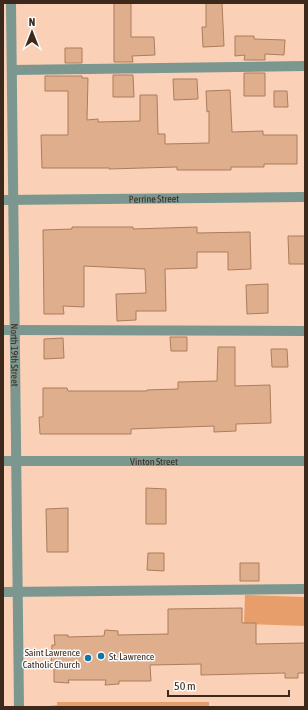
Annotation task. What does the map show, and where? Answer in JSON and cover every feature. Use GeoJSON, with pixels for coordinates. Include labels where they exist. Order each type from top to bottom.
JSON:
{"type":"FeatureCollection","features":[{"type":"Feature","properties":{"kind":"street","name":"North 19th Street"},"geometry":{"type":"LineString","coordinates":[[11,3],[8,200],[14,330],[17,461],[19,707]]}},
{"type":"Feature","properties":{"kind":"street"},"geometry":{"type":"LineString","coordinates":[[9,74],[305,66]]}},
{"type":"Feature","properties":{"kind":"street","name":"Perrine Street"},"geometry":{"type":"LineString","coordinates":[[8,200],[305,197]]}},
{"type":"Feature","properties":{"kind":"street"},"geometry":{"type":"LineString","coordinates":[[3,330],[305,331]]}},
{"type":"Feature","properties":{"kind":"street","name":"Vinton Street"},"geometry":{"type":"LineString","coordinates":[[3,461],[305,461]]}},
{"type":"Feature","properties":{"kind":"street"},"geometry":{"type":"LineString","coordinates":[[3,592],[305,589]]}},
{"type":"Feature","properties":{"kind":"shaded area"},"geometry":{"type":"Polygon","coordinates":[[[245,595],[305,597],[305,626],[244,624],[245,595]]]}},
{"type":"Feature","properties":{"kind":"shaded area"},"geometry":{"type":"Polygon","coordinates":[[[57,702],[209,702],[209,707],[43,707],[57,705],[57,702]]]}},
{"type":"Feature","properties":{"kind":"building"},"geometry":{"type":"Polygon","coordinates":[[[114,3],[131,3],[131,37],[154,37],[155,55],[132,56],[133,62],[114,62],[114,3]]]}},
{"type":"Feature","properties":{"kind":"building"},"geometry":{"type":"Polygon","coordinates":[[[206,3],[222,3],[224,46],[203,47],[202,27],[206,27],[206,3]]]}},
{"type":"Feature","properties":{"kind":"building"},"geometry":{"type":"Polygon","coordinates":[[[235,36],[254,36],[254,39],[285,40],[284,55],[265,54],[265,60],[244,60],[245,55],[235,56],[235,36]]]}},
{"type":"Feature","properties":{"kind":"building"},"geometry":{"type":"Polygon","coordinates":[[[65,48],[82,48],[82,63],[65,63],[65,48]]]}},
{"type":"Feature","properties":{"kind":"building"},"geometry":{"type":"Polygon","coordinates":[[[244,73],[265,73],[265,96],[244,96],[244,73]]]}},
{"type":"Feature","properties":{"kind":"building"},"geometry":{"type":"Polygon","coordinates":[[[113,75],[133,75],[134,97],[113,97],[113,75]]]}},
{"type":"Feature","properties":{"kind":"building"},"geometry":{"type":"Polygon","coordinates":[[[45,76],[82,76],[82,78],[88,78],[87,120],[98,119],[98,122],[140,121],[140,95],[157,95],[158,134],[165,134],[165,144],[209,143],[209,111],[207,112],[206,91],[230,90],[232,132],[263,131],[263,135],[297,135],[297,164],[264,164],[264,167],[231,167],[231,170],[177,170],[177,167],[109,169],[42,168],[41,135],[68,135],[68,91],[45,91],[45,76]]]}},
{"type":"Feature","properties":{"kind":"building"},"geometry":{"type":"Polygon","coordinates":[[[173,79],[197,79],[198,99],[174,100],[173,79]]]}},
{"type":"Feature","properties":{"kind":"building"},"geometry":{"type":"Polygon","coordinates":[[[274,91],[287,91],[288,107],[274,107],[274,91]]]}},
{"type":"Feature","properties":{"kind":"building"},"geometry":{"type":"Polygon","coordinates":[[[72,227],[133,227],[133,229],[197,227],[197,233],[250,232],[251,269],[228,270],[228,252],[197,252],[197,268],[165,269],[166,311],[136,311],[136,320],[117,321],[116,294],[146,293],[145,269],[84,266],[84,307],[63,306],[64,314],[44,314],[43,230],[72,229],[72,227]]]}},
{"type":"Feature","properties":{"kind":"building"},"geometry":{"type":"Polygon","coordinates":[[[288,236],[305,236],[305,264],[289,264],[288,236]]]}},
{"type":"Feature","properties":{"kind":"building"},"geometry":{"type":"Polygon","coordinates":[[[268,284],[268,313],[247,314],[246,285],[268,284]]]}},
{"type":"Feature","properties":{"kind":"building"},"geometry":{"type":"Polygon","coordinates":[[[170,337],[187,337],[187,351],[171,351],[170,337]]]}},
{"type":"Feature","properties":{"kind":"building"},"geometry":{"type":"Polygon","coordinates":[[[63,338],[64,358],[44,359],[44,339],[63,338]]]}},
{"type":"Feature","properties":{"kind":"building"},"geometry":{"type":"Polygon","coordinates":[[[218,347],[235,347],[235,386],[270,385],[271,423],[236,424],[236,431],[214,432],[214,426],[131,429],[131,434],[40,434],[39,417],[43,417],[43,388],[67,388],[68,391],[147,391],[178,389],[178,382],[217,381],[218,347]]]}},
{"type":"Feature","properties":{"kind":"building"},"geometry":{"type":"Polygon","coordinates":[[[271,349],[287,349],[288,367],[272,367],[271,349]]]}},
{"type":"Feature","properties":{"kind":"building"},"geometry":{"type":"Polygon","coordinates":[[[146,488],[166,489],[166,524],[146,524],[146,488]]]}},
{"type":"Feature","properties":{"kind":"building"},"geometry":{"type":"Polygon","coordinates":[[[68,508],[68,552],[47,552],[46,509],[68,508]]]}},
{"type":"Feature","properties":{"kind":"building"},"geometry":{"type":"Polygon","coordinates":[[[148,553],[164,553],[164,571],[147,570],[148,553]]]}},
{"type":"Feature","properties":{"kind":"building"},"geometry":{"type":"Polygon","coordinates":[[[240,563],[259,563],[259,581],[240,581],[240,563]]]}},
{"type":"Feature","properties":{"kind":"building"},"geometry":{"type":"Polygon","coordinates":[[[242,608],[242,623],[256,623],[256,644],[305,643],[305,673],[298,673],[298,678],[285,678],[285,673],[201,675],[201,664],[150,665],[151,681],[119,681],[119,684],[105,685],[106,680],[68,680],[69,683],[54,682],[54,669],[51,668],[52,645],[55,645],[54,635],[68,635],[68,637],[104,636],[105,630],[118,631],[118,635],[168,634],[168,609],[242,608]]]}},
{"type":"Feature","properties":{"kind":"place","name":"St. Lawrence"},"geometry":{"type":"Point","coordinates":[101,656]}},
{"type":"Feature","properties":{"kind":"place","name":"Saint Lawrence Catholic Church"},"geometry":{"type":"Point","coordinates":[88,658]}}]}
